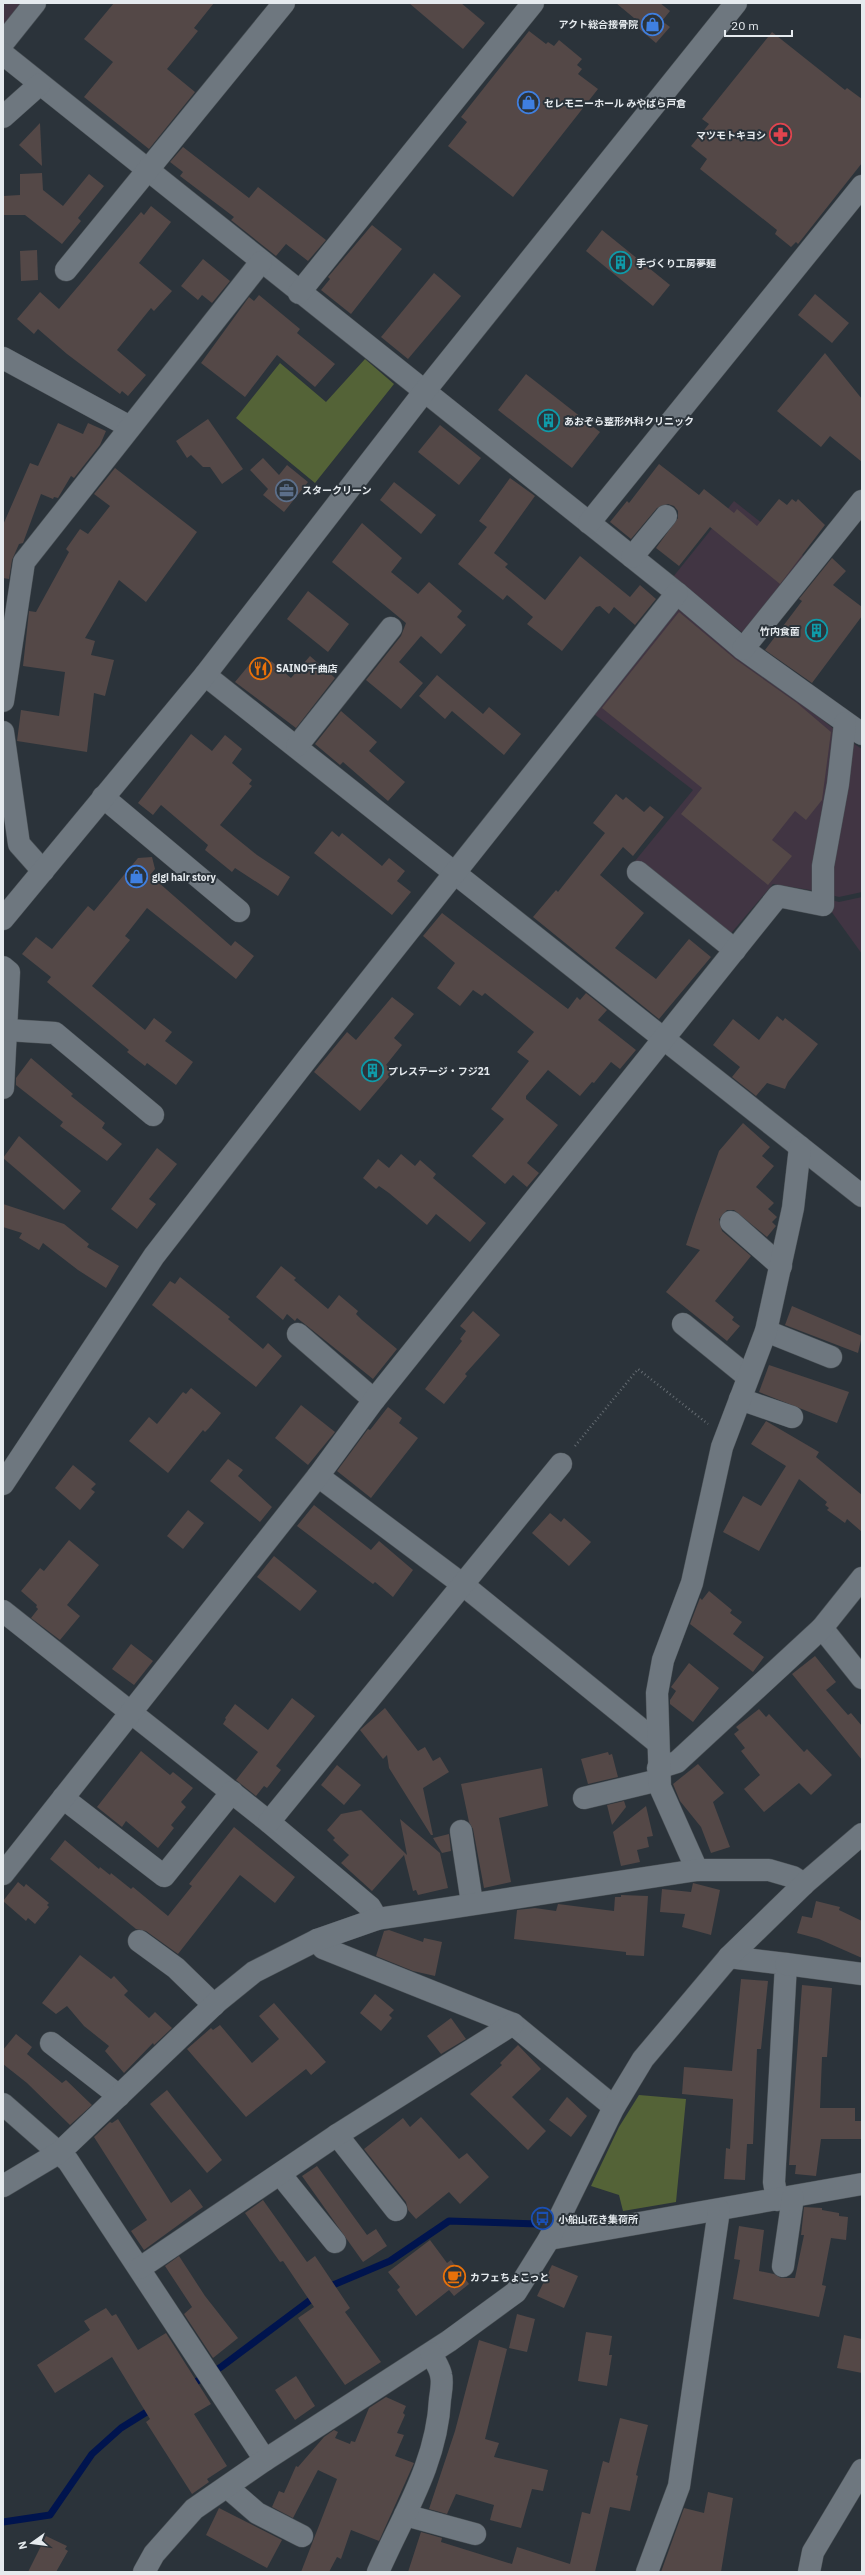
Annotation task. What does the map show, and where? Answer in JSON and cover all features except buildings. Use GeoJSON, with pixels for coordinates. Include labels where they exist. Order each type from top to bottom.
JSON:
{"type":"FeatureCollection","features":[{"type":"Feature","properties":{"kind":"street"},"geometry":{"type":"LineString","coordinates":[[3,43],[35,3]]}},
{"type":"Feature","properties":{"kind":"street"},"geometry":{"type":"LineString","coordinates":[[66,270],[284,3]]}},
{"type":"Feature","properties":{"kind":"street"},"geometry":{"type":"LineString","coordinates":[[299,293],[533,3]]}},
{"type":"Feature","properties":{"kind":"street"},"geometry":{"type":"LineString","coordinates":[[3,918],[205,675],[424,392],[736,3]]}},
{"type":"Feature","properties":{"kind":"street"},"geometry":{"type":"LineString","coordinates":[[3,54],[299,293],[678,593],[743,648],[853,728],[838,784],[823,866],[823,905],[778,896],[374,1400],[318,1476],[3,1874]]}},
{"type":"Feature","properties":{"kind":"street"},"geometry":{"type":"LineString","coordinates":[[3,117],[40,84]]}},
{"type":"Feature","properties":{"kind":"street"},"geometry":{"type":"LineString","coordinates":[[590,523],[862,186]]}},
{"type":"Feature","properties":{"kind":"street"},"geometry":{"type":"LineString","coordinates":[[3,701],[24,562],[261,262]]}},
{"type":"Feature","properties":{"kind":"street"},"geometry":{"type":"LineString","coordinates":[[3,358],[130,427]]}},
{"type":"Feature","properties":{"kind":"street"},"geometry":{"type":"LineString","coordinates":[[743,648],[862,501]]}},
{"type":"Feature","properties":{"kind":"street"},"geometry":{"type":"LineString","coordinates":[[632,557],[666,516]]}},
{"type":"Feature","properties":{"kind":"street"},"geometry":{"type":"LineString","coordinates":[[3,1484],[154,1256],[678,593]]}},
{"type":"Feature","properties":{"kind":"street"},"geometry":{"type":"LineString","coordinates":[[297,746],[391,628]]}},
{"type":"Feature","properties":{"kind":"street"},"geometry":{"type":"LineString","coordinates":[[205,675],[297,746],[663,1040],[862,1196]]}},
{"type":"Feature","properties":{"kind":"street"},"geometry":{"type":"LineString","coordinates":[[3,732],[19,844],[42,871]]}},
{"type":"Feature","properties":{"kind":"street"},"geometry":{"type":"LineString","coordinates":[[103,798],[239,911]]}},
{"type":"Feature","properties":{"kind":"street"},"geometry":{"type":"LineString","coordinates":[[638,872],[735,950]]}},
{"type":"Feature","properties":{"kind":"street"},"geometry":{"type":"LineString","coordinates":[[3,967],[9,972],[3,1088]]}},
{"type":"Feature","properties":{"kind":"street"},"geometry":{"type":"LineString","coordinates":[[7,1030],[55,1033],[153,1115]]}},
{"type":"Feature","properties":{"kind":"street"},"geometry":{"type":"LineString","coordinates":[[697,1870],[660,1787],[657,1693],[663,1660],[692,1583],[726,1437],[766,1331],[793,1208],[800,1147]]}},
{"type":"Feature","properties":{"kind":"street"},"geometry":{"type":"LineString","coordinates":[[731,1222],[781,1266]]}},
{"type":"Feature","properties":{"kind":"street"},"geometry":{"type":"LineString","coordinates":[[683,1324],[748,1377]]}},
{"type":"Feature","properties":{"kind":"street"},"geometry":{"type":"LineString","coordinates":[[766,1331],[831,1357]]}},
{"type":"Feature","properties":{"kind":"street"},"geometry":{"type":"LineString","coordinates":[[298,1334],[374,1400]]}},
{"type":"Feature","properties":{"kind":"street"},"geometry":{"type":"LineString","coordinates":[[740,1399],[792,1417]]}},
{"type":"Feature","properties":{"kind":"street"},"geometry":{"type":"LineString","coordinates":[[269,1822],[561,1464]]}},
{"type":"Feature","properties":{"kind":"street"},"geometry":{"type":"LineString","coordinates":[[318,1476],[462,1584],[658,1743]]}},
{"type":"Feature","properties":{"kind":"street"},"geometry":{"type":"LineString","coordinates":[[584,1798],[659,1774],[676,1762],[822,1628],[862,1578]]}},
{"type":"Feature","properties":{"kind":"street"},"geometry":{"type":"LineString","coordinates":[[3,1611],[269,1822],[370,1907],[378,1919]]}},
{"type":"Feature","properties":{"kind":"street"},"geometry":{"type":"LineString","coordinates":[[822,1628],[862,1678]]}},
{"type":"Feature","properties":{"kind":"street"},"geometry":{"type":"LineString","coordinates":[[63,1798],[164,1876],[232,1792]]}},
{"type":"Feature","properties":{"kind":"street"},"geometry":{"type":"LineString","coordinates":[[461,1831],[472,1903]]}},
{"type":"Feature","properties":{"kind":"street"},"geometry":{"type":"LineString","coordinates":[[144,2572],[154,2554],[194,2509],[265,2460],[431,2353],[516,2292],[549,2239],[614,2108],[643,2059],[729,1957],[804,1884],[862,1834]]}},
{"type":"Feature","properties":{"kind":"street"},"geometry":{"type":"LineString","coordinates":[[3,2186],[60,2152],[214,2005],[254,1972],[317,1940],[378,1919],[472,1903],[592,1888],[697,1870],[769,1870],[793,1877],[804,1884]]}},
{"type":"Feature","properties":{"kind":"street"},"geometry":{"type":"LineString","coordinates":[[317,1940],[323,1948],[513,2024],[525,2032],[614,2108]]}},
{"type":"Feature","properties":{"kind":"street"},"geometry":{"type":"LineString","coordinates":[[139,1941],[176,1968],[214,2005]]}},
{"type":"Feature","properties":{"kind":"street"},"geometry":{"type":"LineString","coordinates":[[729,1957],[862,1974]]}},
{"type":"Feature","properties":{"kind":"street"},"geometry":{"type":"LineString","coordinates":[[783,2266],[781,2193],[786,1964]]}},
{"type":"Feature","properties":{"kind":"street"},"geometry":{"type":"LineString","coordinates":[[140,2268],[337,2135],[513,2024]]}},
{"type":"Feature","properties":{"kind":"street"},"geometry":{"type":"LineString","coordinates":[[51,2043],[119,2096]]}},
{"type":"Feature","properties":{"kind":"street"},"geometry":{"type":"LineString","coordinates":[[3,2104],[60,2152],[140,2268],[265,2460]]}},
{"type":"Feature","properties":{"kind":"street"},"geometry":{"type":"LineString","coordinates":[[337,2135],[396,2210]]}},
{"type":"Feature","properties":{"kind":"street"},"geometry":{"type":"LineString","coordinates":[[280,2174],[335,2242]]}},
{"type":"Feature","properties":{"kind":"street"},"geometry":{"type":"LineString","coordinates":[[549,2239],[719,2210],[781,2193],[862,2184]]}},
{"type":"Feature","properties":{"kind":"street"},"geometry":{"type":"LineString","coordinates":[[647,2572],[679,2486],[719,2210]]}},
{"type":"Feature","properties":{"kind":"street"},"geometry":{"type":"LineString","coordinates":[[378,2572],[405,2515],[414,2500],[428,2464],[439,2420],[441,2375],[431,2353]]}},
{"type":"Feature","properties":{"kind":"street"},"geometry":{"type":"LineString","coordinates":[[809,2572],[813,2552],[862,2470]]}},
{"type":"Feature","properties":{"kind":"street"},"geometry":{"type":"LineString","coordinates":[[227,2487],[258,2513],[302,2536]]}},
{"type":"Feature","properties":{"kind":"street"},"geometry":{"type":"LineString","coordinates":[[405,2515],[475,2534]]}},
{"type":"Feature","properties":{"kind":"path"},"geometry":{"type":"LineString","coordinates":[[561,1464],[638,1369],[726,1437]]}},
{"type":"Feature","properties":{"kind":"shaded area"},"geometry":{"type":"Polygon","coordinates":[[[3,3],[26,3],[3,31],[3,3]]]}},
{"type":"Feature","properties":{"kind":"shaded area"},"geometry":{"type":"Polygon","coordinates":[[[734,501],[806,558],[744,634],[673,577],[734,501]]]}},
{"type":"Feature","properties":{"kind":"shaded area"},"geometry":{"type":"Polygon","coordinates":[[[678,607],[834,729],[816,891],[773,884],[727,938],[635,861],[693,790],[594,714],[678,607]]]}},
{"type":"Feature","properties":{"kind":"shaded area"},"geometry":{"type":"Polygon","coordinates":[[[848,740],[862,749],[862,892],[839,897],[831,895],[830,862],[848,740]]]}},
{"type":"Feature","properties":{"kind":"shaded area"},"geometry":{"type":"Polygon","coordinates":[[[862,897],[862,954],[831,911],[831,900],[839,902],[862,897]]]}},
{"type":"Feature","properties":{"kind":"green space"},"geometry":{"type":"Polygon","coordinates":[[[365,359],[394,384],[315,483],[236,418],[280,363],[326,402],[365,359]]]}},
{"type":"Feature","properties":{"kind":"green space"},"geometry":{"type":"Polygon","coordinates":[[[639,2095],[686,2099],[676,2202],[623,2211],[619,2195],[591,2186],[619,2127],[639,2095]]]}},
{"type":"Feature","properties":{"kind":"waterway"},"geometry":{"type":"LineString","coordinates":[[326,2288],[390,2261],[449,2221],[538,2224]]}},
{"type":"Feature","properties":{"kind":"waterway"},"geometry":{"type":"LineString","coordinates":[[189,2386],[221,2367],[317,2295]]}},
{"type":"Feature","properties":{"kind":"waterway"},"geometry":{"type":"LineString","coordinates":[[3,2522],[50,2515],[92,2454],[121,2428],[153,2408]]}},
{"type":"Feature","properties":{"kind":"place","name":"アクト総合接骨院"},"geometry":{"type":"Point","coordinates":[653,24]}},
{"type":"Feature","properties":{"kind":"place","name":"セレモニーホール みやばら戸倉"},"geometry":{"type":"Point","coordinates":[529,103]}},
{"type":"Feature","properties":{"kind":"place","name":"マツモトキヨシ"},"geometry":{"type":"Point","coordinates":[781,135]}},
{"type":"Feature","properties":{"kind":"place","name":"手づくり工房夢麺"},"geometry":{"type":"Point","coordinates":[621,263]}},
{"type":"Feature","properties":{"kind":"place","name":"あおぞら整形外科クリニック"},"geometry":{"type":"Point","coordinates":[549,421]}},
{"type":"Feature","properties":{"kind":"place","name":"スタークリーン"},"geometry":{"type":"Point","coordinates":[286,490]}},
{"type":"Feature","properties":{"kind":"place","name":"竹内食菌"},"geometry":{"type":"Point","coordinates":[816,631]}},
{"type":"Feature","properties":{"kind":"place","name":"SAINO千曲店"},"geometry":{"type":"Point","coordinates":[261,668]}},
{"type":"Feature","properties":{"kind":"place","name":"gigi hair story"},"geometry":{"type":"Point","coordinates":[136,877]}},
{"type":"Feature","properties":{"kind":"place","name":"プレステージ・フジ21"},"geometry":{"type":"Point","coordinates":[373,1071]}},
{"type":"Feature","properties":{"kind":"place","name":"小船山花き集荷所"},"geometry":{"type":"Point","coordinates":[543,2219]}},
{"type":"Feature","properties":{"kind":"place","name":"カフェちょこっと"},"geometry":{"type":"Point","coordinates":[454,2277]}}]}
